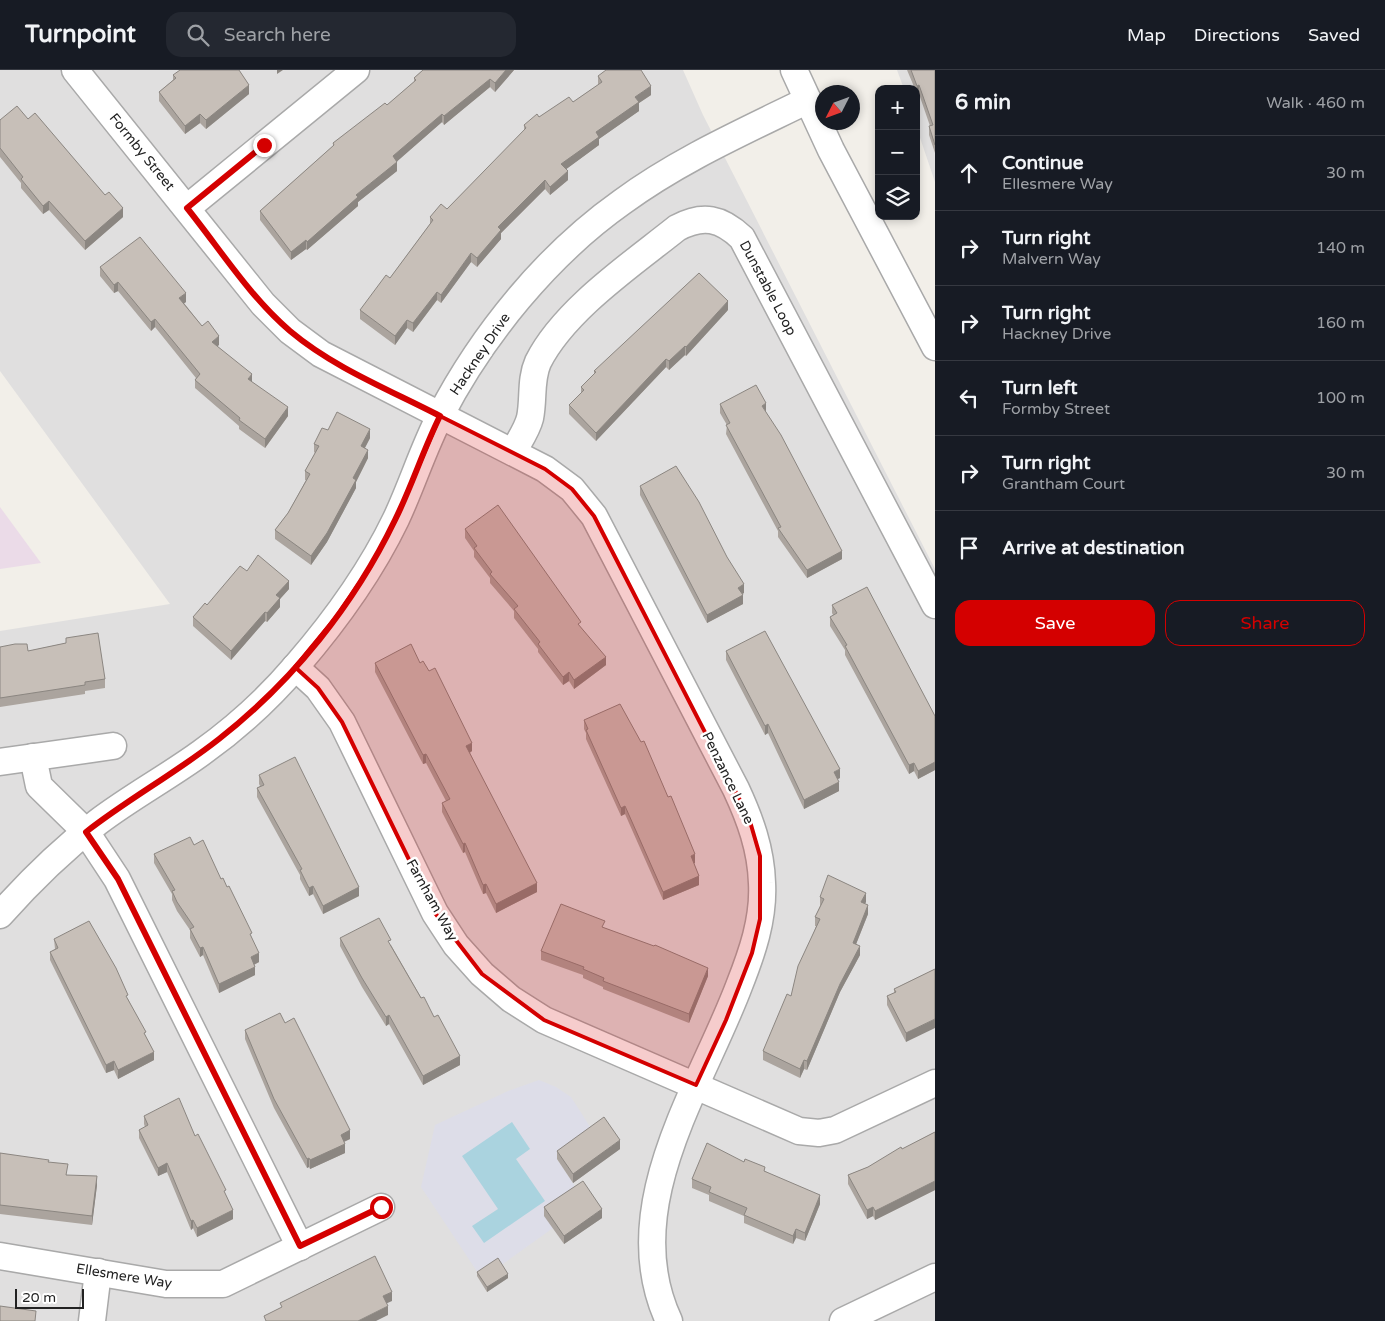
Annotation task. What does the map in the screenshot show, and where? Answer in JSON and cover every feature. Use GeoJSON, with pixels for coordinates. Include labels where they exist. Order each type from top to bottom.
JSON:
{"type":"FeatureCollection","features":[{"type":"Feature","properties":{"kind":"street","name":"Formby Street"},"geometry":{"type":"LineString","coordinates":[[75,70],[262,304],[290,331],[321,354],[440,416]]}},
{"type":"Feature","properties":{"kind":"street"},"geometry":{"type":"LineString","coordinates":[[187,208],[356,70]]}},
{"type":"Feature","properties":{"kind":"street"},"geometry":{"type":"LineString","coordinates":[[794,70],[831,150],[935,347]]}},
{"type":"Feature","properties":{"kind":"street","name":"Hackney Drive"},"geometry":{"type":"LineString","coordinates":[[0,915],[24,888],[86,832],[220,738],[262,702],[295,667],[338,616],[369,569],[396,519],[440,416],[459,382],[490,335],[525,291],[580,236],[621,202],[666,173],[808,100]]}},
{"type":"Feature","properties":{"kind":"street","name":"Dunstable Loop"},"geometry":{"type":"LineString","coordinates":[[513,452],[530,418],[532,387],[538,363],[567,323],[598,291],[677,228],[688,222],[704,219],[716,220],[731,227],[742,238],[935,605]]}},
{"type":"Feature","properties":{"kind":"street","name":"Penzance Lane"},"geometry":{"type":"LineString","coordinates":[[440,416],[545,469],[572,489],[594,516],[736,788],[749,818],[760,856],[762,885],[760,919],[752,953],[729,1012],[696,1085],[666,1159],[656,1201],[652,1245],[660,1298],[668,1321]]}},
{"type":"Feature","properties":{"kind":"street","name":"Farnham Way"},"geometry":{"type":"LineString","coordinates":[[295,667],[318,688],[342,722],[435,913],[456,945],[482,974],[511,999],[544,1020],[696,1085]]}},
{"type":"Feature","properties":{"kind":"street"},"geometry":{"type":"LineString","coordinates":[[0,762],[113,746]]}},
{"type":"Feature","properties":{"kind":"street"},"geometry":{"type":"LineString","coordinates":[[33,757],[39,786],[86,832],[118,879],[300,1246]]}},
{"type":"Feature","properties":{"kind":"street"},"geometry":{"type":"LineString","coordinates":[[696,1085],[799,1131],[819,1133],[835,1130],[854,1123],[935,1083]]}},
{"type":"Feature","properties":{"kind":"street","name":"Ellesmere Way"},"geometry":{"type":"LineString","coordinates":[[0,1256],[166,1284],[223,1284],[381,1207]]}},
{"type":"Feature","properties":{"kind":"street"},"geometry":{"type":"LineString","coordinates":[[92,1321],[98,1272]]}},
{"type":"Feature","properties":{"kind":"street"},"geometry":{"type":"LineString","coordinates":[[843,1321],[935,1277]]}},
{"type":"Feature","properties":{"kind":"highlighted area"},"geometry":{"type":"Polygon","coordinates":[[[440,416],[545,469],[572,489],[594,516],[749,818],[760,856],[760,919],[752,953],[726,1020],[696,1085],[544,1020],[482,974],[435,913],[342,722],[318,688],[295,667],[337,616],[369,569],[396,519],[440,416]]]}},
{"type":"Feature","properties":{"kind":"shaded area"},"geometry":{"type":"Polygon","coordinates":[[[0,70],[683,70],[703,115],[935,569],[935,1321],[0,1321],[0,631],[170,604],[0,371],[0,70]]]}},
{"type":"Feature","properties":{"kind":"shaded area"},"geometry":{"type":"Polygon","coordinates":[[[897,70],[935,70],[935,182],[920,138],[920,85],[903,85],[897,70]]]}},
{"type":"Feature","properties":{"kind":"shaded area"},"geometry":{"type":"Polygon","coordinates":[[[0,507],[41,563],[0,569],[0,507]]]}},
{"type":"Feature","properties":{"kind":"shaded area"},"geometry":{"type":"Polygon","coordinates":[[[539,1080],[556,1087],[571,1097],[594,1133],[557,1159],[578,1193],[553,1228],[482,1279],[421,1187],[435,1125],[508,1091],[539,1080]],[[512,1122],[498,1209],[473,1226],[545,1201],[516,1159],[512,1122]]]}},
{"type":"Feature","properties":{"kind":"water"},"geometry":{"type":"Polygon","coordinates":[[[512,1122],[530,1149],[516,1159],[545,1201],[484,1243],[472,1226],[498,1209],[462,1156],[512,1122]]]}},
{"type":"Feature","properties":{"kind":"building"},"geometry":{"type":"Polygon","coordinates":[[[180,70],[239,70],[249,85],[206,120],[200,114],[185,126],[159,92],[176,78],[173,75],[180,70]]]}},
{"type":"Feature","properties":{"kind":"building"},"geometry":{"type":"Polygon","coordinates":[[[423,70],[506,70],[495,83],[490,79],[444,116],[442,114],[393,156],[397,162],[356,195],[358,197],[307,242],[306,240],[291,252],[260,211],[334,145],[333,143],[385,103],[387,105],[416,80],[414,78],[423,70]]]}},
{"type":"Feature","properties":{"kind":"building"},"geometry":{"type":"Polygon","coordinates":[[[606,70],[641,70],[651,86],[635,97],[639,102],[596,132],[599,137],[561,164],[568,171],[550,187],[545,180],[498,227],[501,230],[477,258],[471,253],[441,295],[437,292],[413,323],[407,320],[395,336],[360,310],[386,275],[390,278],[433,220],[430,217],[441,204],[447,209],[526,128],[524,125],[537,114],[539,117],[569,97],[573,102],[602,82],[598,76],[606,70]]]}},
{"type":"Feature","properties":{"kind":"building"},"geometry":{"type":"Polygon","coordinates":[[[911,70],[935,70],[935,145],[929,126],[933,125],[920,85],[917,85],[911,70]]]}},
{"type":"Feature","properties":{"kind":"building"},"geometry":{"type":"Polygon","coordinates":[[[17,106],[28,119],[35,113],[105,195],[109,192],[123,208],[85,241],[49,201],[43,206],[21,179],[23,177],[0,148],[0,120],[17,106]]]}},
{"type":"Feature","properties":{"kind":"building"},"geometry":{"type":"Polygon","coordinates":[[[140,237],[186,293],[179,298],[202,326],[208,321],[219,336],[212,342],[252,374],[248,379],[288,407],[265,439],[239,420],[240,418],[195,380],[200,374],[155,319],[151,322],[118,282],[114,285],[100,267],[140,237]]]}},
{"type":"Feature","properties":{"kind":"building"},"geometry":{"type":"Polygon","coordinates":[[[699,273],[728,301],[686,347],[669,361],[666,359],[596,433],[569,405],[584,390],[581,387],[596,372],[594,371],[699,273]]]}},
{"type":"Feature","properties":{"kind":"building"},"geometry":{"type":"Polygon","coordinates":[[[756,385],[766,403],[762,406],[781,435],[842,551],[807,570],[778,528],[781,527],[726,425],[730,423],[720,404],[756,385]]]}},
{"type":"Feature","properties":{"kind":"building"},"geometry":{"type":"Polygon","coordinates":[[[337,412],[370,429],[361,446],[368,450],[353,478],[356,480],[327,533],[311,556],[275,530],[288,513],[310,474],[305,471],[319,446],[314,444],[322,428],[328,430],[337,412]]]}},
{"type":"Feature","properties":{"kind":"building"},"geometry":{"type":"Polygon","coordinates":[[[676,466],[699,502],[727,557],[744,584],[738,588],[743,595],[707,615],[640,486],[676,466]]]}},
{"type":"Feature","properties":{"kind":"building"},"geometry":{"type":"Polygon","coordinates":[[[498,505],[581,622],[578,624],[606,657],[574,680],[569,672],[563,677],[538,644],[540,642],[514,609],[518,606],[490,574],[492,572],[474,548],[477,546],[465,529],[498,505]]]}},
{"type":"Feature","properties":{"kind":"building"},"geometry":{"type":"Polygon","coordinates":[[[258,555],[289,581],[276,595],[280,598],[267,613],[265,612],[231,651],[193,617],[205,603],[207,605],[240,566],[247,571],[258,555]]]}},
{"type":"Feature","properties":{"kind":"building"},"geometry":{"type":"Polygon","coordinates":[[[867,587],[935,716],[935,762],[918,771],[914,763],[909,765],[845,646],[847,645],[830,617],[837,613],[832,605],[867,587]]]}},
{"type":"Feature","properties":{"kind":"building"},"geometry":{"type":"Polygon","coordinates":[[[765,631],[840,769],[834,772],[839,782],[804,800],[768,724],[765,726],[726,651],[765,631]]]}},
{"type":"Feature","properties":{"kind":"building"},"geometry":{"type":"Polygon","coordinates":[[[98,633],[105,679],[85,682],[85,685],[0,698],[0,647],[27,644],[28,651],[66,643],[66,638],[98,633]]]}},
{"type":"Feature","properties":{"kind":"building"},"geometry":{"type":"Polygon","coordinates":[[[411,644],[420,663],[423,661],[429,671],[435,668],[472,743],[466,746],[537,883],[496,904],[486,884],[483,885],[465,843],[463,844],[442,803],[450,799],[426,754],[423,755],[375,663],[411,644]]]}},
{"type":"Feature","properties":{"kind":"building"},"geometry":{"type":"Polygon","coordinates":[[[620,704],[641,742],[644,741],[668,797],[671,796],[695,854],[691,856],[699,876],[663,892],[625,806],[621,808],[586,730],[588,729],[584,720],[620,704]]]}},
{"type":"Feature","properties":{"kind":"building"},"geometry":{"type":"Polygon","coordinates":[[[295,757],[359,887],[323,906],[313,886],[309,888],[300,870],[302,869],[257,788],[264,785],[259,775],[295,757]]]}},
{"type":"Feature","properties":{"kind":"building"},"geometry":{"type":"Polygon","coordinates":[[[190,837],[194,845],[203,840],[221,879],[223,878],[227,887],[229,886],[252,933],[250,934],[259,953],[251,957],[255,967],[219,984],[203,947],[200,948],[190,929],[194,927],[177,902],[172,891],[175,890],[154,854],[190,837]]]}},
{"type":"Feature","properties":{"kind":"building"},"geometry":{"type":"Polygon","coordinates":[[[828,875],[866,893],[861,902],[868,905],[853,943],[860,946],[840,984],[807,1061],[804,1060],[800,1069],[763,1051],[787,994],[791,996],[798,966],[820,919],[815,917],[824,899],[820,897],[828,875]]]}},
{"type":"Feature","properties":{"kind":"building"},"geometry":{"type":"Polygon","coordinates":[[[561,904],[605,921],[602,927],[655,945],[708,968],[689,1014],[603,981],[604,978],[583,969],[584,967],[541,951],[561,904]]]}},
{"type":"Feature","properties":{"kind":"building"},"geometry":{"type":"Polygon","coordinates":[[[379,918],[391,940],[388,941],[421,998],[424,997],[434,1017],[438,1015],[460,1056],[423,1076],[389,1015],[386,1017],[340,938],[379,918]]]}},
{"type":"Feature","properties":{"kind":"building"},"geometry":{"type":"Polygon","coordinates":[[[89,921],[116,968],[128,995],[126,996],[146,1032],[144,1033],[154,1052],[118,1070],[114,1061],[106,1065],[50,952],[58,948],[54,939],[89,921]]]}},
{"type":"Feature","properties":{"kind":"building"},"geometry":{"type":"Polygon","coordinates":[[[935,969],[935,1019],[906,1033],[887,996],[896,992],[894,989],[935,969]]]}},
{"type":"Feature","properties":{"kind":"building"},"geometry":{"type":"Polygon","coordinates":[[[280,1013],[285,1023],[294,1018],[350,1130],[341,1135],[345,1144],[310,1160],[309,1158],[307,1159],[274,1099],[245,1030],[280,1013]]]}},
{"type":"Feature","properties":{"kind":"building"},"geometry":{"type":"Polygon","coordinates":[[[179,1098],[195,1136],[198,1134],[226,1190],[224,1191],[233,1210],[197,1228],[193,1220],[191,1221],[167,1163],[158,1168],[139,1130],[148,1125],[144,1116],[179,1098]]]}},
{"type":"Feature","properties":{"kind":"building"},"geometry":{"type":"Polygon","coordinates":[[[604,1117],[620,1140],[573,1174],[557,1151],[604,1117]]]}},
{"type":"Feature","properties":{"kind":"building"},"geometry":{"type":"Polygon","coordinates":[[[935,1132],[935,1181],[875,1211],[873,1207],[867,1210],[848,1175],[868,1167],[901,1147],[902,1149],[935,1132]]]}},
{"type":"Feature","properties":{"kind":"building"},"geometry":{"type":"Polygon","coordinates":[[[707,1143],[744,1162],[745,1159],[765,1167],[764,1171],[820,1195],[805,1233],[796,1229],[793,1236],[744,1215],[747,1208],[709,1192],[711,1187],[692,1179],[707,1143]]]}},
{"type":"Feature","properties":{"kind":"building"},"geometry":{"type":"Polygon","coordinates":[[[0,1153],[68,1164],[66,1175],[97,1176],[92,1216],[0,1205],[0,1153]]]}},
{"type":"Feature","properties":{"kind":"building"},"geometry":{"type":"Polygon","coordinates":[[[583,1181],[602,1209],[564,1236],[544,1207],[583,1181]]]}},
{"type":"Feature","properties":{"kind":"building"},"geometry":{"type":"Polygon","coordinates":[[[375,1256],[392,1292],[383,1296],[388,1306],[358,1321],[266,1321],[264,1316],[282,1307],[280,1303],[375,1256]]]}},
{"type":"Feature","properties":{"kind":"building"},"geometry":{"type":"Polygon","coordinates":[[[498,1258],[508,1274],[487,1287],[477,1272],[498,1258]]]}},
{"type":"Feature","properties":{"kind":"building"},"geometry":{"type":"Polygon","coordinates":[[[0,1306],[36,1311],[35,1321],[0,1321],[0,1306]]]}},
{"type":"Feature","properties":{"kind":"route"},"geometry":{"type":"LineString","coordinates":[[264,145],[187,208],[262,304],[290,331],[321,354],[440,416],[396,519],[369,569],[338,616],[295,667],[262,702],[220,738],[86,832],[118,879],[300,1246],[381,1207]]}}]}
